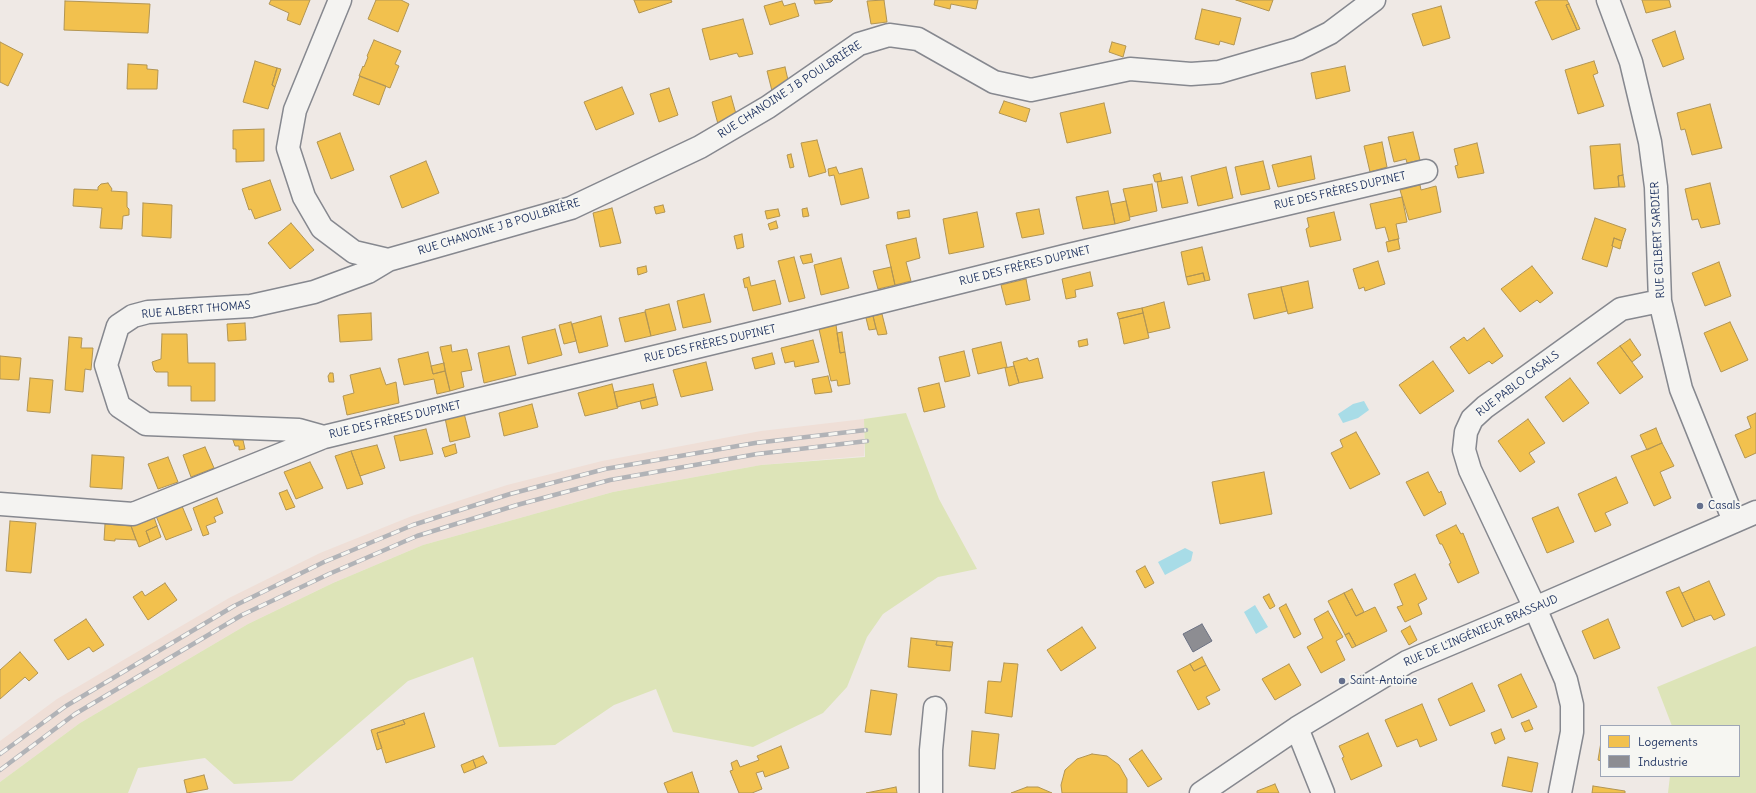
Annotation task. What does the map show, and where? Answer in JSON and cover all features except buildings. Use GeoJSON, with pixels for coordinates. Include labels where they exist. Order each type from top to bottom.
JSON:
{"type":"FeatureCollection","features":[{"type":"Feature","properties":{"kind":"street"},"geometry":{"type":"LineString","coordinates":[[340,0],[295,110],[288,148],[304,197],[322,228],[354,252],[388,260]]}},
{"type":"Feature","properties":{"kind":"street","name":"RUE CHANOINE J B POULBRIÈRE"},"geometry":{"type":"LineString","coordinates":[[388,260],[571,208],[700,147],[768,107],[859,44],[890,35],[918,39],[994,82],[1032,90],[1130,69],[1191,74],[1218,72],[1298,49],[1330,33],[1374,0]]}},
{"type":"Feature","properties":{"kind":"street","name":"RUE GILBERT SARDIER"},"geometry":{"type":"LineString","coordinates":[[1608,0],[1631,62],[1650,142],[1656,188],[1660,301],[1681,389],[1734,521]]}},
{"type":"Feature","properties":{"kind":"street","name":"RUE DES FRÈRES DUPINET"},"geometry":{"type":"LineString","coordinates":[[0,504],[133,514],[324,437],[787,326],[1065,256],[1426,171]]}},
{"type":"Feature","properties":{"kind":"street","name":"RUE ALBERT THOMAS"},"geometry":{"type":"LineString","coordinates":[[324,437],[299,430],[146,424],[119,406],[106,366],[118,326],[133,316],[148,312],[251,306],[314,292],[368,272],[388,260]]}},
{"type":"Feature","properties":{"kind":"street","name":"RUE PABLO CASALS"},"geometry":{"type":"LineString","coordinates":[[1560,793],[1572,732],[1572,705],[1566,680],[1535,608],[1470,470],[1464,450],[1466,432],[1472,419],[1485,407],[1621,309],[1660,301]]}},
{"type":"Feature","properties":{"kind":"street","name":"RUE DE L'INGÉNIEUR BRASSAUD"},"geometry":{"type":"LineString","coordinates":[[1201,793],[1297,728],[1406,662],[1756,512]]}},
{"type":"Feature","properties":{"kind":"street"},"geometry":{"type":"LineString","coordinates":[[931,793],[931,750],[935,708]]}},
{"type":"Feature","properties":{"kind":"street"},"geometry":{"type":"LineString","coordinates":[[1297,728],[1323,793]]}},
{"type":"Feature","properties":{"kind":"shaded area"},"geometry":{"type":"Polygon","coordinates":[[[864,419],[864,456],[761,465],[613,492],[423,545],[333,583],[248,624],[80,723],[0,782],[0,741],[57,699],[229,598],[320,553],[412,516],[507,485],[602,461],[761,431],[864,419]]]}},
{"type":"Feature","properties":{"kind":"green space"},"geometry":{"type":"Polygon","coordinates":[[[906,413],[939,499],[977,569],[938,577],[883,614],[867,637],[847,687],[823,713],[753,747],[673,732],[656,689],[614,705],[555,745],[499,747],[473,657],[408,681],[292,781],[234,784],[205,758],[138,768],[128,793],[0,793],[0,782],[80,723],[248,624],[333,583],[423,545],[613,492],[761,465],[865,457],[864,419],[906,413]]]}},
{"type":"Feature","properties":{"kind":"green space"},"geometry":{"type":"Polygon","coordinates":[[[1756,646],[1756,793],[1668,793],[1670,777],[1740,777],[1740,725],[1672,725],[1657,687],[1756,646]]]}},
{"type":"Feature","properties":{"kind":"water"},"geometry":{"type":"Polygon","coordinates":[[[1364,401],[1369,410],[1358,418],[1343,423],[1338,414],[1353,404],[1364,401]]]}},
{"type":"Feature","properties":{"kind":"water"},"geometry":{"type":"Polygon","coordinates":[[[1185,548],[1193,552],[1191,561],[1165,575],[1158,562],[1185,548]]]}},
{"type":"Feature","properties":{"kind":"water"},"geometry":{"type":"Polygon","coordinates":[[[1255,605],[1268,627],[1256,634],[1244,612],[1255,605]]]}},
{"type":"Feature","properties":{"kind":"railway"},"geometry":{"type":"LineString","coordinates":[[0,754],[66,706],[234,606],[324,562],[413,525],[510,494],[605,469],[755,443],[866,430]]}},
{"type":"Feature","properties":{"kind":"railway"},"geometry":{"type":"LineString","coordinates":[[0,770],[75,714],[242,615],[329,574],[417,536],[517,505],[610,480],[757,454],[867,441]]}},
{"type":"Feature","properties":{"kind":"place","name":"Casals"},"geometry":{"type":"Point","coordinates":[1700,506]}},
{"type":"Feature","properties":{"kind":"place","name":"Saint-Antoine"},"geometry":{"type":"Point","coordinates":[1342,681]}}]}
